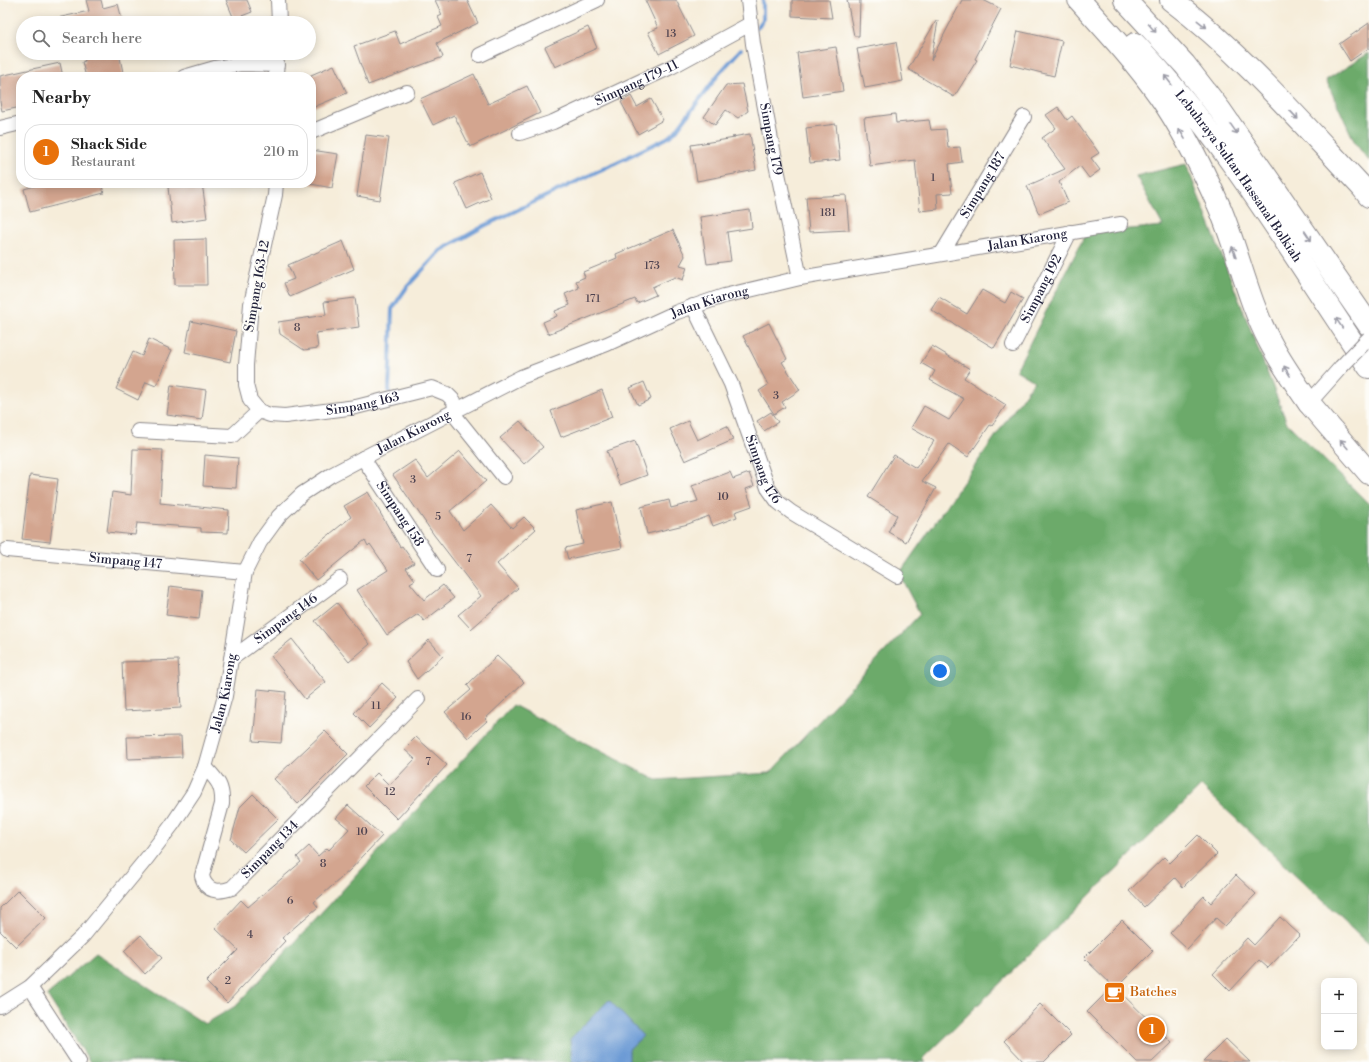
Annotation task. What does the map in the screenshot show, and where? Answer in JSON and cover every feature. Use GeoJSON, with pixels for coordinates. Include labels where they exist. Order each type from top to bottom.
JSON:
{"type":"FeatureCollection","features":[{"type":"Feature","properties":{"kind":"main road"},"geometry":{"type":"LineString","coordinates":[[1079,0],[1122,47],[1159,96],[1195,156],[1219,207],[1242,274],[1269,341],[1309,403],[1369,473]]}},
{"type":"Feature","properties":{"kind":"main road","name":"Lebuhraya Sultan Hassanal Bolkiah"},"geometry":{"type":"LineString","coordinates":[[1091,0],[1163,73],[1201,121],[1238,173],[1369,367]]}},
{"type":"Feature","properties":{"kind":"main road","name":"Lebuhraya Sultan Hassanal Bolkiah"},"geometry":{"type":"LineString","coordinates":[[1125,0],[1185,65],[1220,110],[1369,325]]}},
{"type":"Feature","properties":{"kind":"main road"},"geometry":{"type":"LineString","coordinates":[[1171,0],[1212,32],[1243,62],[1367,192]]}},
{"type":"Feature","properties":{"kind":"street"},"geometry":{"type":"LineString","coordinates":[[278,0],[279,16]]}},
{"type":"Feature","properties":{"kind":"street"},"geometry":{"type":"LineString","coordinates":[[480,55],[597,0]]}},
{"type":"Feature","properties":{"kind":"street","name":"Simpang 179"},"geometry":{"type":"LineString","coordinates":[[748,0],[750,24],[771,140],[800,278]]}},
{"type":"Feature","properties":{"kind":"street","name":"Simpang 179-11"},"geometry":{"type":"LineString","coordinates":[[520,133],[553,122],[671,66],[750,24]]}},
{"type":"Feature","properties":{"kind":"street"},"geometry":{"type":"LineString","coordinates":[[201,72],[215,68],[241,64],[277,65]]}},
{"type":"Feature","properties":{"kind":"street"},"geometry":{"type":"LineString","coordinates":[[316,130],[407,92]]}},
{"type":"Feature","properties":{"kind":"street","name":"Simpang 187"},"geometry":{"type":"LineString","coordinates":[[942,253],[1024,118]]}},
{"type":"Feature","properties":{"kind":"street"},"geometry":{"type":"LineString","coordinates":[[0,128],[16,123]]}},
{"type":"Feature","properties":{"kind":"street","name":"Simpang 163-12"},"geometry":{"type":"LineString","coordinates":[[259,410],[250,400],[246,385],[247,348],[251,304],[276,188]]}},
{"type":"Feature","properties":{"kind":"street","name":"Jalan Kiarong"},"geometry":{"type":"LineString","coordinates":[[0,1006],[30,986],[83,936],[147,858],[172,825],[194,792],[205,767],[225,696],[245,572],[264,537],[279,516],[302,494],[363,458],[521,377],[607,344],[693,306],[724,296],[800,278],[1121,224]]}},
{"type":"Feature","properties":{"kind":"street","name":"Simpang 192"},"geometry":{"type":"LineString","coordinates":[[1013,345],[1070,232]]}},
{"type":"Feature","properties":{"kind":"street","name":"Simpang 176"},"geometry":{"type":"LineString","coordinates":[[693,306],[732,384],[768,488],[778,502],[791,512],[897,576]]}},
{"type":"Feature","properties":{"kind":"street"},"geometry":{"type":"LineString","coordinates":[[1309,403],[1369,338]]}},
{"type":"Feature","properties":{"kind":"street","name":"Simpang 163"},"geometry":{"type":"LineString","coordinates":[[259,410],[270,416],[285,416],[356,407],[432,388],[447,394],[454,401],[456,417],[504,476]]}},
{"type":"Feature","properties":{"kind":"street"},"geometry":{"type":"LineString","coordinates":[[138,431],[232,436],[259,410]]}},
{"type":"Feature","properties":{"kind":"street","name":"Simpang 158"},"geometry":{"type":"LineString","coordinates":[[363,458],[437,570]]}},
{"type":"Feature","properties":{"kind":"street","name":"Simpang 147"},"geometry":{"type":"LineString","coordinates":[[7,550],[245,572]]}},
{"type":"Feature","properties":{"kind":"street","name":"Simpang 146"},"geometry":{"type":"LineString","coordinates":[[232,659],[340,579]]}},
{"type":"Feature","properties":{"kind":"street","name":"Simpang 134"},"geometry":{"type":"LineString","coordinates":[[205,767],[219,782],[223,792],[222,804],[202,876],[204,885],[211,890],[221,892],[232,888],[418,699]]}},
{"type":"Feature","properties":{"kind":"street"},"geometry":{"type":"LineString","coordinates":[[30,986],[79,1062]]}},
{"type":"Feature","properties":{"kind":"green space"},"geometry":{"type":"Polygon","coordinates":[[[1369,53],[1369,161],[1355,143],[1326,80],[1369,53]]]}},
{"type":"Feature","properties":{"kind":"green space"},"geometry":{"type":"Polygon","coordinates":[[[1186,164],[1287,423],[1369,504],[1369,944],[1201,786],[923,1059],[926,1062],[90,1062],[47,995],[96,953],[205,1024],[237,1005],[513,705],[656,780],[770,773],[920,614],[899,574],[1034,381],[1016,370],[1086,233],[1163,226],[1136,176],[1186,164]]]}},
{"type":"Feature","properties":{"kind":"water"},"geometry":{"type":"Polygon","coordinates":[[[609,1000],[643,1036],[629,1049],[629,1062],[572,1062],[570,1039],[609,1000]]]}},
{"type":"Feature","properties":{"kind":"building"},"geometry":{"type":"Polygon","coordinates":[[[86,0],[101,0],[103,8],[118,4],[121,16],[66,16],[89,11],[86,0]]]}},
{"type":"Feature","properties":{"kind":"building"},"geometry":{"type":"Polygon","coordinates":[[[226,0],[247,0],[252,12],[242,16],[233,16],[226,0]]]}},
{"type":"Feature","properties":{"kind":"building"},"geometry":{"type":"Polygon","coordinates":[[[435,0],[467,0],[478,23],[437,43],[443,57],[368,85],[354,46],[395,31],[400,44],[442,26],[438,17],[442,15],[435,0]]]}},
{"type":"Feature","properties":{"kind":"building"},"geometry":{"type":"Polygon","coordinates":[[[645,0],[676,0],[694,36],[659,54],[648,32],[658,28],[645,0]]]}},
{"type":"Feature","properties":{"kind":"building"},"geometry":{"type":"Polygon","coordinates":[[[792,0],[829,0],[832,18],[792,16],[792,0]]]}},
{"type":"Feature","properties":{"kind":"building"},"geometry":{"type":"Polygon","coordinates":[[[847,0],[860,0],[859,36],[854,36],[847,0]]]}},
{"type":"Feature","properties":{"kind":"building"},"geometry":{"type":"Polygon","coordinates":[[[962,0],[983,0],[1001,9],[975,59],[977,60],[954,97],[908,69],[936,21],[938,21],[931,60],[962,0]]]}},
{"type":"Feature","properties":{"kind":"building"},"geometry":{"type":"Polygon","coordinates":[[[1369,23],[1369,48],[1350,61],[1339,44],[1369,23]]]}},
{"type":"Feature","properties":{"kind":"building"},"geometry":{"type":"Polygon","coordinates":[[[588,27],[597,48],[555,67],[545,47],[588,27]]]}},
{"type":"Feature","properties":{"kind":"building"},"geometry":{"type":"Polygon","coordinates":[[[1018,31],[1062,41],[1054,76],[1010,65],[1018,31]]]}},
{"type":"Feature","properties":{"kind":"building"},"geometry":{"type":"Polygon","coordinates":[[[896,42],[903,81],[865,88],[857,49],[896,42]]]}},
{"type":"Feature","properties":{"kind":"building"},"geometry":{"type":"Polygon","coordinates":[[[836,47],[843,91],[803,97],[797,53],[836,47]]]}},
{"type":"Feature","properties":{"kind":"building"},"geometry":{"type":"Polygon","coordinates":[[[120,60],[123,72],[85,72],[82,62],[120,60]]]}},
{"type":"Feature","properties":{"kind":"building"},"geometry":{"type":"Polygon","coordinates":[[[60,63],[62,72],[18,72],[60,63]]]}},
{"type":"Feature","properties":{"kind":"building"},"geometry":{"type":"Polygon","coordinates":[[[334,65],[347,93],[316,106],[316,73],[334,65]]]}},
{"type":"Feature","properties":{"kind":"building"},"geometry":{"type":"Polygon","coordinates":[[[16,73],[16,108],[2,111],[0,102],[0,76],[16,73]]]}},
{"type":"Feature","properties":{"kind":"building"},"geometry":{"type":"Polygon","coordinates":[[[474,74],[488,104],[527,86],[540,113],[470,147],[454,115],[433,125],[420,99],[474,74]]]}},
{"type":"Feature","properties":{"kind":"building"},"geometry":{"type":"Polygon","coordinates":[[[742,84],[748,111],[738,118],[726,110],[715,125],[704,117],[726,85],[742,84]]]}},
{"type":"Feature","properties":{"kind":"building"},"geometry":{"type":"Polygon","coordinates":[[[631,96],[637,107],[651,99],[663,120],[638,134],[621,102],[631,96]]]}},
{"type":"Feature","properties":{"kind":"building"},"geometry":{"type":"Polygon","coordinates":[[[1058,107],[1067,120],[1072,116],[1099,153],[1091,158],[1100,170],[1089,178],[1080,166],[1059,182],[1068,202],[1039,214],[1027,186],[1065,169],[1042,138],[1056,128],[1046,115],[1058,107]]]}},
{"type":"Feature","properties":{"kind":"building"},"geometry":{"type":"Polygon","coordinates":[[[895,114],[896,123],[929,120],[931,130],[946,129],[948,148],[960,147],[962,162],[949,164],[952,193],[937,194],[938,209],[920,211],[915,160],[870,166],[864,118],[895,114]]]}},
{"type":"Feature","properties":{"kind":"building"},"geometry":{"type":"Polygon","coordinates":[[[836,124],[840,160],[810,163],[806,128],[836,124]]]}},
{"type":"Feature","properties":{"kind":"building"},"geometry":{"type":"Polygon","coordinates":[[[750,134],[756,170],[697,181],[691,145],[750,134]]]}},
{"type":"Feature","properties":{"kind":"building"},"geometry":{"type":"Polygon","coordinates":[[[366,135],[389,138],[380,200],[357,196],[366,135]]]}},
{"type":"Feature","properties":{"kind":"building"},"geometry":{"type":"Polygon","coordinates":[[[316,151],[338,154],[332,188],[316,185],[316,151]]]}},
{"type":"Feature","properties":{"kind":"building"},"geometry":{"type":"Polygon","coordinates":[[[480,172],[491,198],[467,209],[455,183],[480,172]]]}},
{"type":"Feature","properties":{"kind":"building"},"geometry":{"type":"Polygon","coordinates":[[[102,188],[104,193],[30,212],[24,189],[102,188]]]}},
{"type":"Feature","properties":{"kind":"building"},"geometry":{"type":"Polygon","coordinates":[[[168,188],[203,188],[207,218],[172,223],[168,188]]]}},
{"type":"Feature","properties":{"kind":"building"},"geometry":{"type":"Polygon","coordinates":[[[846,195],[849,230],[809,232],[806,197],[846,195]]]}},
{"type":"Feature","properties":{"kind":"building"},"geometry":{"type":"Polygon","coordinates":[[[750,210],[752,228],[727,232],[731,261],[707,264],[700,217],[750,210]]]}},
{"type":"Feature","properties":{"kind":"building"},"geometry":{"type":"Polygon","coordinates":[[[673,230],[685,256],[680,265],[687,267],[683,280],[675,277],[652,287],[656,295],[637,303],[635,299],[548,334],[543,322],[557,316],[555,311],[570,305],[565,294],[579,288],[576,281],[585,277],[583,272],[617,258],[616,254],[673,230]]]}},
{"type":"Feature","properties":{"kind":"building"},"geometry":{"type":"Polygon","coordinates":[[[206,239],[207,285],[175,285],[174,240],[206,239]]]}},
{"type":"Feature","properties":{"kind":"building"},"geometry":{"type":"Polygon","coordinates":[[[343,241],[354,269],[290,297],[284,283],[294,279],[288,265],[343,241]]]}},
{"type":"Feature","properties":{"kind":"building"},"geometry":{"type":"Polygon","coordinates":[[[982,290],[1005,303],[1011,292],[1023,299],[994,348],[931,310],[939,297],[967,314],[982,290]]]}},
{"type":"Feature","properties":{"kind":"building"},"geometry":{"type":"Polygon","coordinates":[[[355,298],[359,327],[316,333],[318,348],[304,350],[280,334],[278,322],[326,315],[324,302],[355,298]]]}},
{"type":"Feature","properties":{"kind":"building"},"geometry":{"type":"Polygon","coordinates":[[[191,321],[236,331],[230,362],[185,352],[191,321]]]}},
{"type":"Feature","properties":{"kind":"building"},"geometry":{"type":"Polygon","coordinates":[[[769,323],[787,359],[782,362],[800,390],[782,402],[785,407],[774,414],[759,391],[768,385],[743,336],[769,323]]]}},
{"type":"Feature","properties":{"kind":"building"},"geometry":{"type":"Polygon","coordinates":[[[149,339],[172,350],[156,386],[146,382],[138,400],[116,389],[133,352],[142,356],[149,339]]]}},
{"type":"Feature","properties":{"kind":"building"},"geometry":{"type":"Polygon","coordinates":[[[932,346],[970,369],[964,378],[1006,405],[968,457],[949,444],[922,481],[936,488],[906,542],[888,532],[897,515],[868,497],[894,455],[916,468],[934,441],[911,428],[924,406],[949,420],[964,399],[930,380],[935,371],[921,363],[932,346]]]}},
{"type":"Feature","properties":{"kind":"building"},"geometry":{"type":"Polygon","coordinates":[[[644,382],[651,399],[638,405],[630,388],[644,382]]]}},
{"type":"Feature","properties":{"kind":"building"},"geometry":{"type":"Polygon","coordinates":[[[171,385],[206,390],[202,420],[167,415],[171,385]]]}},
{"type":"Feature","properties":{"kind":"building"},"geometry":{"type":"Polygon","coordinates":[[[602,390],[612,417],[561,437],[551,411],[602,390]]]}},
{"type":"Feature","properties":{"kind":"building"},"geometry":{"type":"Polygon","coordinates":[[[771,412],[778,422],[764,431],[757,421],[771,412]]]}},
{"type":"Feature","properties":{"kind":"building"},"geometry":{"type":"Polygon","coordinates":[[[520,421],[543,447],[524,464],[500,438],[520,421]]]}},
{"type":"Feature","properties":{"kind":"building"},"geometry":{"type":"Polygon","coordinates":[[[688,421],[697,440],[727,426],[733,440],[685,461],[670,429],[688,421]]]}},
{"type":"Feature","properties":{"kind":"building"},"geometry":{"type":"Polygon","coordinates":[[[635,441],[647,475],[620,485],[607,451],[635,441]]]}},
{"type":"Feature","properties":{"kind":"building"},"geometry":{"type":"Polygon","coordinates":[[[133,449],[163,450],[160,503],[229,510],[228,533],[201,532],[201,528],[137,523],[135,535],[107,532],[112,492],[131,495],[133,449]]]}},
{"type":"Feature","properties":{"kind":"building"},"geometry":{"type":"Polygon","coordinates":[[[460,451],[486,481],[450,511],[463,530],[491,505],[512,528],[524,517],[536,529],[497,564],[518,588],[471,629],[458,615],[481,596],[434,535],[393,475],[415,460],[428,478],[460,451]]]}},
{"type":"Feature","properties":{"kind":"building"},"geometry":{"type":"Polygon","coordinates":[[[205,455],[238,458],[236,488],[203,486],[205,455]]]}},
{"type":"Feature","properties":{"kind":"building"},"geometry":{"type":"Polygon","coordinates":[[[730,472],[733,479],[749,473],[754,486],[746,489],[752,506],[735,512],[737,517],[713,526],[709,516],[688,524],[647,534],[641,507],[669,500],[671,508],[698,501],[692,486],[730,472]]]}},
{"type":"Feature","properties":{"kind":"building"},"geometry":{"type":"Polygon","coordinates":[[[30,475],[58,479],[50,542],[22,539],[30,475]]]}},
{"type":"Feature","properties":{"kind":"building"},"geometry":{"type":"Polygon","coordinates":[[[368,492],[400,547],[402,546],[414,563],[406,568],[415,580],[410,583],[424,600],[443,585],[454,598],[424,621],[418,614],[387,635],[357,590],[388,570],[370,544],[368,546],[365,540],[316,580],[299,559],[351,517],[344,506],[368,492]]]}},
{"type":"Feature","properties":{"kind":"building"},"geometry":{"type":"Polygon","coordinates":[[[612,502],[622,548],[568,559],[565,548],[583,544],[576,510],[612,502]]]}},
{"type":"Feature","properties":{"kind":"building"},"geometry":{"type":"Polygon","coordinates":[[[170,586],[202,590],[199,619],[166,615],[170,586]]]}},
{"type":"Feature","properties":{"kind":"building"},"geometry":{"type":"Polygon","coordinates":[[[337,603],[370,644],[349,662],[315,621],[337,603]]]}},
{"type":"Feature","properties":{"kind":"building"},"geometry":{"type":"Polygon","coordinates":[[[292,639],[326,682],[305,699],[271,656],[292,639]]]}},
{"type":"Feature","properties":{"kind":"building"},"geometry":{"type":"Polygon","coordinates":[[[429,640],[443,656],[417,679],[406,662],[429,640]]]}},
{"type":"Feature","properties":{"kind":"building"},"geometry":{"type":"Polygon","coordinates":[[[497,656],[524,682],[485,719],[487,721],[468,738],[445,712],[471,690],[467,685],[497,656]]]}},
{"type":"Feature","properties":{"kind":"building"},"geometry":{"type":"Polygon","coordinates":[[[178,660],[181,708],[124,711],[122,662],[178,660]]]}},
{"type":"Feature","properties":{"kind":"building"},"geometry":{"type":"Polygon","coordinates":[[[382,683],[398,698],[369,728],[354,713],[382,683]]]}},
{"type":"Feature","properties":{"kind":"building"},"geometry":{"type":"Polygon","coordinates":[[[258,689],[286,692],[281,743],[253,741],[258,689]]]}},
{"type":"Feature","properties":{"kind":"building"},"geometry":{"type":"Polygon","coordinates":[[[325,731],[348,754],[298,804],[274,779],[325,731]]]}},
{"type":"Feature","properties":{"kind":"building"},"geometry":{"type":"Polygon","coordinates":[[[181,736],[182,757],[128,759],[127,737],[181,736]]]}},
{"type":"Feature","properties":{"kind":"building"},"geometry":{"type":"Polygon","coordinates":[[[416,737],[447,765],[397,819],[364,786],[377,773],[389,785],[396,779],[415,759],[404,749],[416,737]]]}},
{"type":"Feature","properties":{"kind":"building"},"geometry":{"type":"Polygon","coordinates":[[[253,794],[278,819],[244,852],[231,840],[240,807],[253,794]]]}},
{"type":"Feature","properties":{"kind":"building"},"geometry":{"type":"Polygon","coordinates":[[[348,805],[382,836],[350,870],[314,902],[318,907],[282,938],[285,941],[227,1003],[206,982],[238,950],[215,928],[241,900],[248,907],[301,862],[297,857],[309,846],[318,856],[327,848],[329,850],[349,829],[336,818],[348,805]]]}},
{"type":"Feature","properties":{"kind":"building"},"geometry":{"type":"Polygon","coordinates":[[[1198,835],[1217,854],[1183,887],[1175,878],[1144,907],[1129,891],[1164,857],[1170,863],[1198,835]]]}},
{"type":"Feature","properties":{"kind":"building"},"geometry":{"type":"Polygon","coordinates":[[[1236,875],[1256,894],[1225,926],[1216,918],[1187,949],[1170,933],[1204,896],[1211,903],[1236,875]]]}},
{"type":"Feature","properties":{"kind":"building"},"geometry":{"type":"Polygon","coordinates":[[[18,890],[46,918],[16,947],[0,931],[0,908],[18,890]]]}},
{"type":"Feature","properties":{"kind":"building"},"geometry":{"type":"Polygon","coordinates":[[[1280,917],[1300,935],[1268,968],[1259,960],[1230,991],[1213,974],[1247,938],[1254,945],[1280,917]]]}},
{"type":"Feature","properties":{"kind":"building"},"geometry":{"type":"Polygon","coordinates":[[[1122,920],[1153,951],[1116,988],[1172,1043],[1152,1062],[1137,1062],[1087,1012],[1113,986],[1084,958],[1122,920]]]}},
{"type":"Feature","properties":{"kind":"building"},"geometry":{"type":"Polygon","coordinates":[[[141,935],[162,958],[145,974],[124,951],[141,935]]]}},
{"type":"Feature","properties":{"kind":"building"},"geometry":{"type":"Polygon","coordinates":[[[1040,1004],[1071,1035],[1044,1062],[1024,1062],[1004,1041],[1040,1004]]]}},
{"type":"Feature","properties":{"kind":"building"},"geometry":{"type":"Polygon","coordinates":[[[1226,1039],[1250,1062],[1203,1062],[1226,1039]]]}},
{"type":"Feature","properties":{"kind":"waterway"},"geometry":{"type":"LineString","coordinates":[[757,28],[763,20],[763,0]]}},
{"type":"Feature","properties":{"kind":"waterway"},"geometry":{"type":"LineString","coordinates":[[389,391],[392,309],[407,287],[440,251],[484,226],[667,138],[675,132],[718,75],[741,49]]}},
{"type":"Feature","properties":{"kind":"place","name":"Batches"},"geometry":{"type":"Point","coordinates":[1114,992]}},
{"type":"Feature","properties":{"kind":"place","name":"Shack Side"},"geometry":{"type":"Point","coordinates":[1152,1030]}}]}
